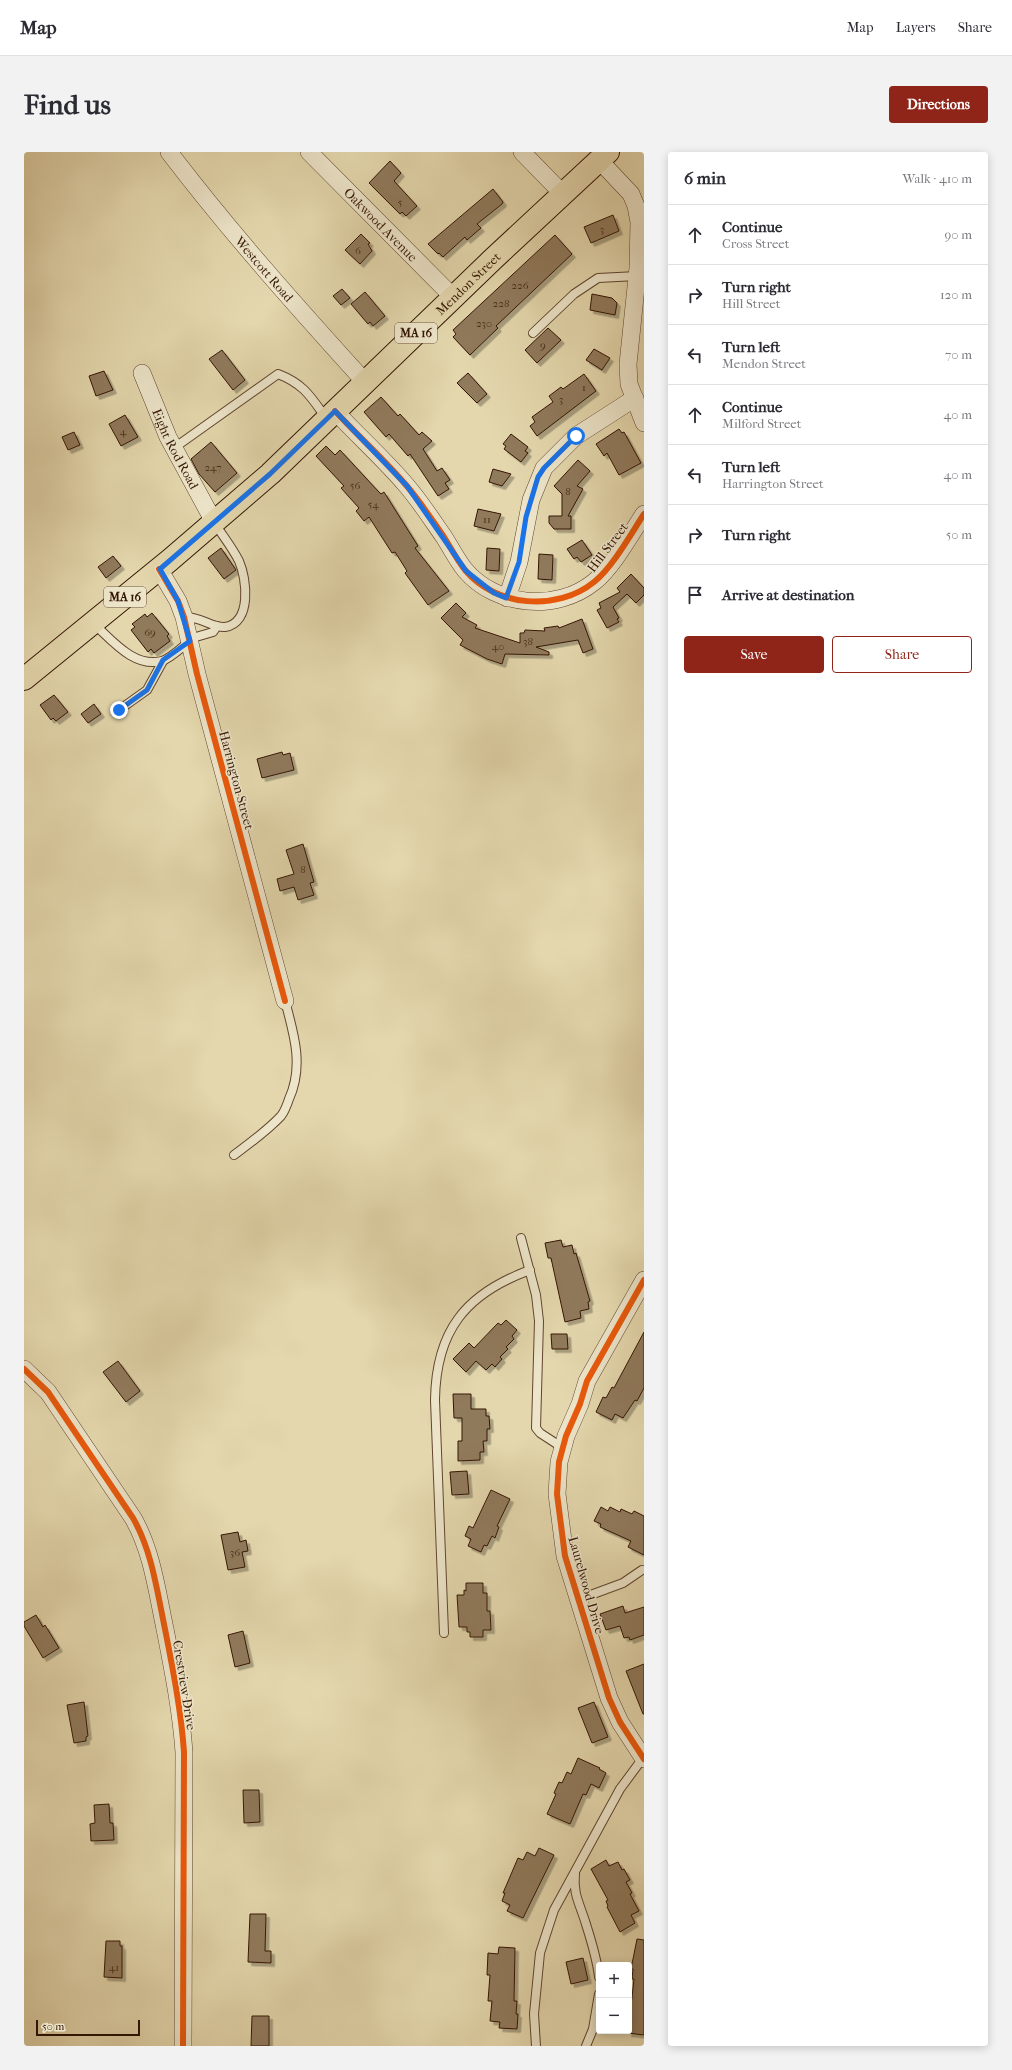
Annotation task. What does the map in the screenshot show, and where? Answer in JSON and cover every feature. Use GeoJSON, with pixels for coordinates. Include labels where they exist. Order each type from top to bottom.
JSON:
{"type":"FeatureCollection","features":[{"type":"Feature","properties":{"kind":"main road","name":"Mendon Street"},"geometry":{"type":"LineString","coordinates":[[219,518],[270,474],[453,297],[603,156]]}},
{"type":"Feature","properties":{"kind":"main road","name":"MA 16"},"geometry":{"type":"LineString","coordinates":[[24,679],[160,569],[219,518]]}},
{"type":"Feature","properties":{"kind":"street","name":"Westcott Road"},"geometry":{"type":"LineString","coordinates":[[169,152],[199,192],[277,284],[365,382]]}},
{"type":"Feature","properties":{"kind":"street","name":"Oakwood Avenue"},"geometry":{"type":"LineString","coordinates":[[309,152],[453,297]]}},
{"type":"Feature","properties":{"kind":"street"},"geometry":{"type":"LineString","coordinates":[[522,152],[562,193]]}},
{"type":"Feature","properties":{"kind":"street"},"geometry":{"type":"LineString","coordinates":[[603,156],[631,194],[636,206],[639,222],[637,276],[628,364],[629,384],[644,423]]}},
{"type":"Feature","properties":{"kind":"street","name":"Eight Rod Road"},"geometry":{"type":"LineString","coordinates":[[142,374],[174,448],[219,518]]}},
{"type":"Feature","properties":{"kind":"street"},"geometry":{"type":"LineString","coordinates":[[506,598],[519,562],[531,500],[544,468],[576,436],[634,398]]}},
{"type":"Feature","properties":{"kind":"street","name":"Hill Street"},"geometry":{"type":"LineString","coordinates":[[331,415],[407,486],[466,571],[494,593],[506,598],[541,602],[561,599],[580,591],[594,582],[606,570],[644,514]]}},
{"type":"Feature","properties":{"kind":"street","name":"Harrington Street"},"geometry":{"type":"LineString","coordinates":[[160,569],[178,601],[184,617],[197,674],[285,1001]]}},
{"type":"Feature","properties":{"kind":"street","name":"Laurelwood Drive"},"geometry":{"type":"LineString","coordinates":[[643,1759],[623,1727],[609,1698],[577,1600],[564,1556],[559,1525],[557,1494],[559,1462],[587,1381],[644,1280]]}},
{"type":"Feature","properties":{"kind":"street","name":"Crestview Drive"},"geometry":{"type":"LineString","coordinates":[[24,1369],[48,1392],[133,1518],[142,1534],[157,1592],[181,1715],[183,1745],[183,2046]]}},
{"type":"Feature","properties":{"kind":"lane"},"geometry":{"type":"LineString","coordinates":[[532,333],[574,294],[598,278],[637,276]]}},
{"type":"Feature","properties":{"kind":"lane"},"geometry":{"type":"LineString","coordinates":[[174,448],[278,374],[294,380],[331,415]]}},
{"type":"Feature","properties":{"kind":"lane"},"geometry":{"type":"LineString","coordinates":[[184,617],[193,616],[224,627],[237,621],[243,610],[245,598],[243,574],[219,518]]}},
{"type":"Feature","properties":{"kind":"lane"},"geometry":{"type":"LineString","coordinates":[[93,623],[133,657],[144,663],[163,660]]}},
{"type":"Feature","properties":{"kind":"lane"},"geometry":{"type":"LineString","coordinates":[[119,710],[147,690],[163,660],[190,640],[213,632],[218,626]]}},
{"type":"Feature","properties":{"kind":"lane"},"geometry":{"type":"LineString","coordinates":[[234,1155],[262,1134],[282,1114],[293,1090],[298,1059],[295,1036],[285,1001]]}},
{"type":"Feature","properties":{"kind":"lane"},"geometry":{"type":"LineString","coordinates":[[521,1238],[536,1295],[539,1321],[536,1428],[540,1433],[563,1448]]}},
{"type":"Feature","properties":{"kind":"lane"},"geometry":{"type":"LineString","coordinates":[[444,1633],[435,1400],[435,1376],[439,1356],[446,1336],[458,1318],[476,1300],[506,1279],[530,1270]]}},
{"type":"Feature","properties":{"kind":"lane"},"geometry":{"type":"LineString","coordinates":[[577,1600],[623,1583],[642,1570]]}},
{"type":"Feature","properties":{"kind":"lane"},"geometry":{"type":"LineString","coordinates":[[536,2046],[534,2014],[540,1953],[554,1910],[620,1788],[643,1759]]}},
{"type":"Feature","properties":{"kind":"lane"},"geometry":{"type":"LineString","coordinates":[[576,1868],[574,1888],[576,1899],[592,1942],[596,1962]]}},
{"type":"Feature","properties":{"kind":"lane"},"geometry":{"type":"LineString","coordinates":[[586,2046],[593,2029],[598,1998]]}},
{"type":"Feature","properties":{"kind":"building"},"geometry":{"type":"Polygon","coordinates":[[[390,161],[401,173],[394,181],[417,206],[406,216],[402,212],[400,214],[369,183],[390,161]]]}},
{"type":"Feature","properties":{"kind":"building"},"geometry":{"type":"Polygon","coordinates":[[[493,189],[503,202],[502,204],[477,224],[481,228],[467,240],[465,237],[443,257],[428,244],[493,189]]]}},
{"type":"Feature","properties":{"kind":"building"},"geometry":{"type":"Polygon","coordinates":[[[613,215],[619,231],[591,243],[584,227],[613,215]]]}},
{"type":"Feature","properties":{"kind":"building"},"geometry":{"type":"Polygon","coordinates":[[[361,234],[370,243],[368,244],[372,251],[360,264],[345,250],[361,234]]]}},
{"type":"Feature","properties":{"kind":"building"},"geometry":{"type":"Polygon","coordinates":[[[555,235],[572,254],[496,326],[498,328],[470,355],[453,337],[456,334],[453,330],[555,235]]]}},
{"type":"Feature","properties":{"kind":"building"},"geometry":{"type":"Polygon","coordinates":[[[342,289],[350,298],[341,305],[333,296],[342,289]]]}},
{"type":"Feature","properties":{"kind":"building"},"geometry":{"type":"Polygon","coordinates":[[[365,292],[385,316],[373,326],[370,322],[368,324],[351,304],[365,292]]]}},
{"type":"Feature","properties":{"kind":"building"},"geometry":{"type":"Polygon","coordinates":[[[592,294],[612,298],[617,303],[615,315],[590,310],[592,294]]]}},
{"type":"Feature","properties":{"kind":"building"},"geometry":{"type":"Polygon","coordinates":[[[548,328],[561,340],[537,363],[525,350],[548,328]]]}},
{"type":"Feature","properties":{"kind":"building"},"geometry":{"type":"Polygon","coordinates":[[[594,349],[610,358],[602,370],[586,360],[594,349]]]}},
{"type":"Feature","properties":{"kind":"building"},"geometry":{"type":"Polygon","coordinates":[[[222,350],[245,380],[233,390],[209,359],[222,350]]]}},
{"type":"Feature","properties":{"kind":"building"},"geometry":{"type":"Polygon","coordinates":[[[104,371],[113,390],[96,396],[89,376],[104,371]]]}},
{"type":"Feature","properties":{"kind":"building"},"geometry":{"type":"Polygon","coordinates":[[[468,373],[487,394],[477,403],[457,383],[468,373]]]}},
{"type":"Feature","properties":{"kind":"building"},"geometry":{"type":"Polygon","coordinates":[[[584,374],[596,391],[537,436],[530,426],[535,422],[532,417],[553,402],[549,396],[561,387],[563,389],[584,374]]]}},
{"type":"Feature","properties":{"kind":"building"},"geometry":{"type":"Polygon","coordinates":[[[381,397],[398,416],[400,414],[419,435],[422,432],[432,441],[423,449],[437,471],[442,468],[450,480],[445,483],[449,489],[438,496],[410,454],[408,456],[389,434],[386,437],[364,412],[381,397]]]}},
{"type":"Feature","properties":{"kind":"building"},"geometry":{"type":"Polygon","coordinates":[[[125,415],[138,437],[121,446],[109,424],[125,415]]]}},
{"type":"Feature","properties":{"kind":"building"},"geometry":{"type":"Polygon","coordinates":[[[619,429],[622,433],[624,432],[641,463],[619,475],[607,453],[604,456],[596,444],[619,429]]]}},
{"type":"Feature","properties":{"kind":"building"},"geometry":{"type":"Polygon","coordinates":[[[74,432],[80,445],[68,450],[62,437],[74,432]]]}},
{"type":"Feature","properties":{"kind":"building"},"geometry":{"type":"Polygon","coordinates":[[[511,434],[528,447],[525,451],[528,453],[521,462],[504,449],[506,446],[503,444],[511,434]]]}},
{"type":"Feature","properties":{"kind":"building"},"geometry":{"type":"Polygon","coordinates":[[[211,442],[237,473],[215,492],[199,474],[191,459],[211,442]]]}},
{"type":"Feature","properties":{"kind":"building"},"geometry":{"type":"Polygon","coordinates":[[[326,446],[335,455],[340,450],[381,494],[384,492],[418,546],[415,548],[449,591],[428,605],[405,573],[407,571],[395,552],[392,553],[369,517],[364,521],[356,511],[359,508],[341,488],[344,486],[316,456],[326,446]]]}},
{"type":"Feature","properties":{"kind":"building"},"geometry":{"type":"Polygon","coordinates":[[[578,460],[590,471],[577,486],[583,489],[568,516],[571,516],[571,529],[554,529],[549,523],[549,516],[562,516],[562,494],[554,486],[578,460]]]}},
{"type":"Feature","properties":{"kind":"building"},"geometry":{"type":"Polygon","coordinates":[[[493,469],[511,474],[502,486],[489,482],[493,469]]]}},
{"type":"Feature","properties":{"kind":"building"},"geometry":{"type":"Polygon","coordinates":[[[478,509],[501,514],[494,531],[474,526],[478,509]]]}},
{"type":"Feature","properties":{"kind":"building"},"geometry":{"type":"Polygon","coordinates":[[[582,540],[592,555],[581,562],[577,557],[574,559],[567,549],[582,540]]]}},
{"type":"Feature","properties":{"kind":"building"},"geometry":{"type":"Polygon","coordinates":[[[221,548],[236,570],[224,579],[208,558],[221,548]]]}},
{"type":"Feature","properties":{"kind":"building"},"geometry":{"type":"Polygon","coordinates":[[[487,548],[500,549],[499,571],[486,570],[487,548]]]}},
{"type":"Feature","properties":{"kind":"building"},"geometry":{"type":"Polygon","coordinates":[[[539,554],[553,555],[552,580],[538,579],[539,554]]]}},
{"type":"Feature","properties":{"kind":"building"},"geometry":{"type":"Polygon","coordinates":[[[113,556],[121,566],[106,578],[98,567],[113,556]]]}},
{"type":"Feature","properties":{"kind":"building"},"geometry":{"type":"Polygon","coordinates":[[[631,574],[644,588],[644,595],[636,603],[627,594],[613,607],[619,618],[617,619],[619,622],[607,628],[597,610],[601,608],[599,603],[620,592],[617,588],[631,574]]]}},
{"type":"Feature","properties":{"kind":"building"},"geometry":{"type":"Polygon","coordinates":[[[456,603],[466,613],[462,617],[477,625],[475,628],[520,643],[520,633],[524,633],[525,630],[545,631],[544,628],[558,626],[559,628],[582,619],[593,649],[583,653],[578,640],[536,647],[549,652],[549,655],[505,654],[502,664],[487,659],[460,645],[463,640],[441,618],[456,603]]]}},
{"type":"Feature","properties":{"kind":"building"},"geometry":{"type":"Polygon","coordinates":[[[152,613],[169,634],[167,636],[170,641],[154,653],[151,649],[148,652],[131,630],[135,627],[132,624],[145,614],[147,617],[152,613]]]}},
{"type":"Feature","properties":{"kind":"building"},"geometry":{"type":"Polygon","coordinates":[[[54,695],[68,712],[56,721],[53,718],[51,720],[40,705],[54,695]]]}},
{"type":"Feature","properties":{"kind":"building"},"geometry":{"type":"Polygon","coordinates":[[[94,704],[101,714],[88,723],[81,714],[94,704]]]}},
{"type":"Feature","properties":{"kind":"building"},"geometry":{"type":"Polygon","coordinates":[[[282,752],[283,755],[290,753],[294,770],[262,778],[257,759],[282,752]]]}},
{"type":"Feature","properties":{"kind":"building"},"geometry":{"type":"Polygon","coordinates":[[[303,844],[314,882],[310,883],[314,895],[298,900],[294,887],[280,891],[277,879],[294,874],[286,850],[303,844]]]}},
{"type":"Feature","properties":{"kind":"building"},"geometry":{"type":"Polygon","coordinates":[[[561,1240],[563,1247],[572,1245],[574,1254],[576,1253],[590,1301],[588,1302],[589,1309],[580,1311],[581,1318],[565,1322],[551,1258],[548,1258],[545,1243],[561,1240]]]}},
{"type":"Feature","properties":{"kind":"building"},"geometry":{"type":"Polygon","coordinates":[[[506,1320],[517,1330],[512,1336],[514,1339],[506,1347],[508,1349],[500,1357],[502,1359],[495,1367],[492,1364],[486,1370],[476,1361],[466,1372],[453,1359],[469,1343],[474,1348],[498,1323],[501,1325],[506,1320]]]}},
{"type":"Feature","properties":{"kind":"building"},"geometry":{"type":"Polygon","coordinates":[[[644,1332],[644,1388],[637,1401],[635,1400],[623,1418],[615,1414],[612,1420],[596,1412],[603,1397],[606,1398],[612,1387],[614,1388],[644,1332]]]}},
{"type":"Feature","properties":{"kind":"building"},"geometry":{"type":"Polygon","coordinates":[[[551,1334],[567,1334],[568,1349],[552,1349],[551,1334]]]}},
{"type":"Feature","properties":{"kind":"building"},"geometry":{"type":"Polygon","coordinates":[[[118,1361],[140,1391],[126,1402],[103,1372],[118,1361]]]}},
{"type":"Feature","properties":{"kind":"building"},"geometry":{"type":"Polygon","coordinates":[[[453,1394],[471,1394],[471,1409],[486,1409],[486,1416],[489,1416],[490,1429],[487,1429],[487,1441],[483,1441],[484,1452],[480,1452],[480,1460],[458,1461],[458,1441],[462,1441],[462,1418],[454,1418],[453,1394]]]}},
{"type":"Feature","properties":{"kind":"building"},"geometry":{"type":"Polygon","coordinates":[[[467,1471],[469,1494],[452,1495],[450,1472],[467,1471]]]}},
{"type":"Feature","properties":{"kind":"building"},"geometry":{"type":"Polygon","coordinates":[[[491,1490],[510,1499],[497,1526],[499,1527],[495,1538],[492,1536],[487,1546],[484,1545],[481,1552],[468,1546],[471,1539],[465,1536],[469,1526],[473,1528],[491,1490]]]}},
{"type":"Feature","properties":{"kind":"building"},"geometry":{"type":"Polygon","coordinates":[[[601,1507],[608,1511],[610,1507],[620,1512],[621,1509],[632,1514],[634,1511],[644,1516],[644,1555],[628,1547],[631,1541],[600,1527],[601,1524],[594,1521],[601,1507]]]}},
{"type":"Feature","properties":{"kind":"building"},"geometry":{"type":"Polygon","coordinates":[[[238,1532],[240,1542],[246,1540],[248,1551],[242,1552],[245,1567],[228,1570],[221,1535],[238,1532]]]}},
{"type":"Feature","properties":{"kind":"building"},"geometry":{"type":"Polygon","coordinates":[[[466,1583],[483,1583],[483,1593],[487,1593],[487,1611],[490,1611],[491,1630],[483,1630],[483,1637],[470,1637],[470,1632],[467,1632],[467,1627],[459,1627],[457,1595],[464,1595],[464,1590],[466,1591],[466,1583]]]}},
{"type":"Feature","properties":{"kind":"building"},"geometry":{"type":"Polygon","coordinates":[[[623,1606],[625,1613],[644,1607],[644,1635],[630,1640],[629,1637],[624,1638],[620,1626],[606,1630],[600,1614],[623,1606]]]}},
{"type":"Feature","properties":{"kind":"building"},"geometry":{"type":"Polygon","coordinates":[[[36,1615],[43,1627],[45,1625],[59,1648],[43,1658],[24,1626],[24,1622],[36,1615]]]}},
{"type":"Feature","properties":{"kind":"building"},"geometry":{"type":"Polygon","coordinates":[[[243,1631],[250,1663],[235,1667],[228,1635],[243,1631]]]}},
{"type":"Feature","properties":{"kind":"building"},"geometry":{"type":"Polygon","coordinates":[[[644,1664],[644,1714],[643,1714],[626,1671],[644,1664]]]}},
{"type":"Feature","properties":{"kind":"building"},"geometry":{"type":"Polygon","coordinates":[[[84,1702],[88,1736],[86,1737],[86,1741],[74,1743],[67,1705],[84,1702]]]}},
{"type":"Feature","properties":{"kind":"building"},"geometry":{"type":"Polygon","coordinates":[[[594,1702],[608,1737],[592,1743],[578,1708],[594,1702]]]}},
{"type":"Feature","properties":{"kind":"building"},"geometry":{"type":"Polygon","coordinates":[[[578,1758],[600,1768],[599,1769],[606,1773],[599,1788],[591,1784],[586,1795],[583,1794],[570,1824],[547,1814],[556,1794],[554,1793],[559,1782],[562,1783],[567,1772],[571,1774],[578,1758]]]}},
{"type":"Feature","properties":{"kind":"building"},"geometry":{"type":"Polygon","coordinates":[[[243,1790],[259,1790],[260,1822],[244,1823],[243,1790]]]}},
{"type":"Feature","properties":{"kind":"building"},"geometry":{"type":"Polygon","coordinates":[[[109,1804],[110,1823],[113,1823],[114,1840],[91,1841],[90,1824],[95,1823],[94,1805],[109,1804]]]}},
{"type":"Feature","properties":{"kind":"building"},"geometry":{"type":"Polygon","coordinates":[[[539,1848],[554,1855],[523,1918],[507,1911],[510,1905],[502,1901],[505,1893],[503,1893],[518,1858],[523,1860],[527,1852],[535,1856],[539,1848]]]}},
{"type":"Feature","properties":{"kind":"building"},"geometry":{"type":"Polygon","coordinates":[[[606,1860],[609,1866],[618,1862],[622,1870],[624,1869],[630,1880],[626,1882],[632,1893],[630,1894],[639,1911],[631,1915],[635,1923],[620,1932],[607,1907],[606,1901],[608,1900],[591,1869],[606,1860]]]}},
{"type":"Feature","properties":{"kind":"building"},"geometry":{"type":"Polygon","coordinates":[[[250,1914],[266,1914],[265,1951],[271,1951],[271,1963],[248,1962],[250,1914]]]}},
{"type":"Feature","properties":{"kind":"building"},"geometry":{"type":"Polygon","coordinates":[[[637,1939],[644,1940],[644,2035],[632,2034],[632,1997],[634,1979],[632,1979],[632,1964],[637,1939]]]}},
{"type":"Feature","properties":{"kind":"building"},"geometry":{"type":"Polygon","coordinates":[[[106,1941],[120,1941],[120,1946],[122,1946],[122,1978],[104,1977],[106,1941]]]}},
{"type":"Feature","properties":{"kind":"building"},"geometry":{"type":"Polygon","coordinates":[[[499,1947],[515,1948],[514,2001],[517,2001],[517,2029],[499,2028],[500,2022],[490,2021],[492,2001],[488,2001],[490,1975],[487,1975],[488,1953],[498,1954],[499,1947]]]}},
{"type":"Feature","properties":{"kind":"building"},"geometry":{"type":"Polygon","coordinates":[[[583,1958],[588,1980],[571,1984],[566,1962],[583,1958]]]}},
{"type":"Feature","properties":{"kind":"building"},"geometry":{"type":"Polygon","coordinates":[[[252,2016],[269,2016],[269,2046],[251,2046],[252,2016]]]}},
{"type":"Feature","properties":{"kind":"cycle path"},"geometry":{"type":"LineString","coordinates":[[335,411],[389,466],[411,491],[444,537],[465,570],[478,582],[493,592],[510,598],[527,601],[545,601],[563,598],[579,592],[594,582],[608,568],[644,514]]}},
{"type":"Feature","properties":{"kind":"cycle path"},"geometry":{"type":"LineString","coordinates":[[159,569],[178,601],[184,617],[197,674],[285,1001]]}},
{"type":"Feature","properties":{"kind":"cycle path"},"geometry":{"type":"LineString","coordinates":[[644,1280],[587,1381],[580,1404],[566,1436],[559,1462],[557,1494],[565,1556],[609,1698],[620,1722],[644,1759]]}},
{"type":"Feature","properties":{"kind":"cycle path"},"geometry":{"type":"LineString","coordinates":[[24,1369],[48,1392],[133,1518],[145,1544],[153,1572],[176,1690],[184,1752],[183,2046]]}},
{"type":"Feature","properties":{"kind":"route"},"geometry":{"type":"LineString","coordinates":[[119,710],[147,690],[163,660],[190,641],[178,601],[160,569],[270,474],[335,411],[407,486],[444,537],[466,571],[479,583],[494,593],[506,598],[519,562],[526,517],[538,477],[562,448],[576,436]]}}]}
